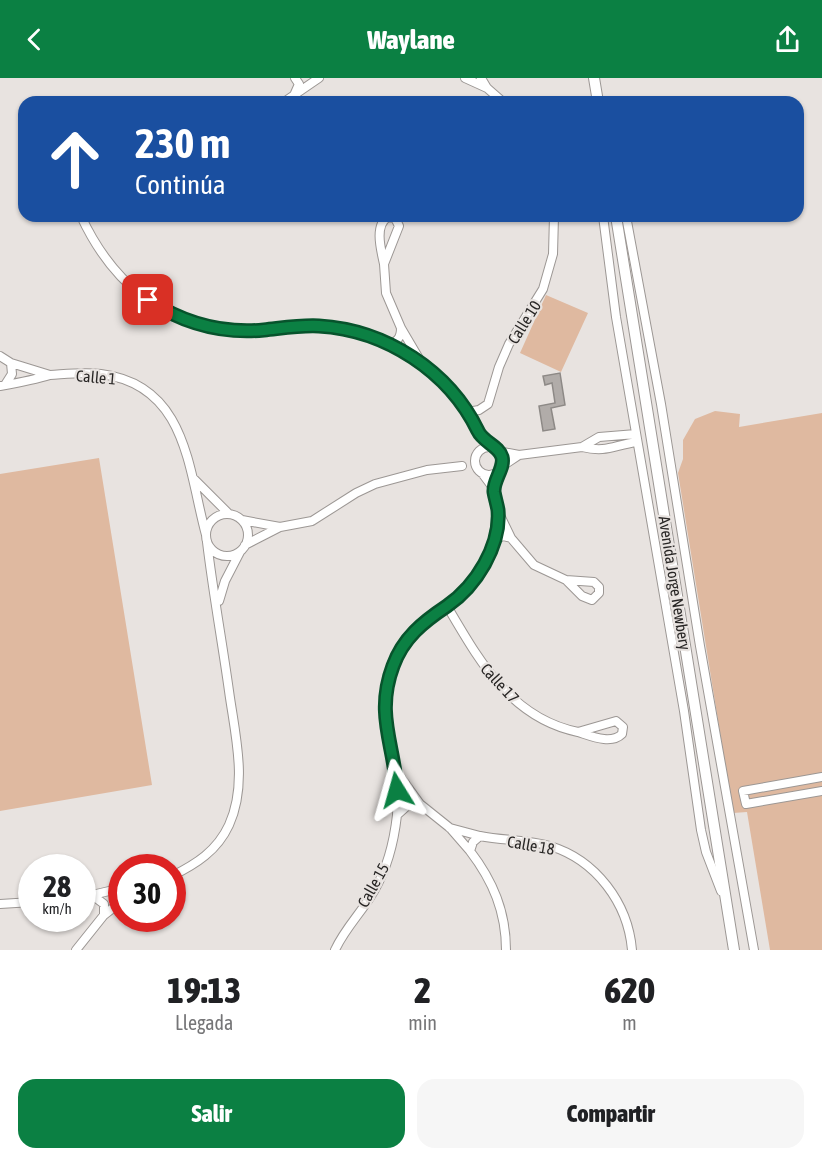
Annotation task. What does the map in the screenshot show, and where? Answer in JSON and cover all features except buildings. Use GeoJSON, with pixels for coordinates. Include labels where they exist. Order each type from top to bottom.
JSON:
{"type":"FeatureCollection","features":[{"type":"Feature","properties":{"kind":"main road"},"geometry":{"type":"LineString","coordinates":[[594,78],[597,96]]}},
{"type":"Feature","properties":{"kind":"main road","name":"Avenida Jorge Newbery"},"geometry":{"type":"LineString","coordinates":[[617,222],[734,950]]}},
{"type":"Feature","properties":{"kind":"street"},"geometry":{"type":"LineString","coordinates":[[295,78],[299,84],[295,94]]}},
{"type":"Feature","properties":{"kind":"street"},"geometry":{"type":"LineString","coordinates":[[292,96],[319,78]]}},
{"type":"Feature","properties":{"kind":"street"},"geometry":{"type":"LineString","coordinates":[[465,78],[487,88],[496,96]]}},
{"type":"Feature","properties":{"kind":"street"},"geometry":{"type":"LineString","coordinates":[[481,78],[487,88]]}},
{"type":"Feature","properties":{"kind":"street"},"geometry":{"type":"LineString","coordinates":[[84,222],[102,255],[127,285],[156,306],[176,316],[207,327],[234,331],[296,326],[329,327],[360,334],[387,344],[421,362],[449,387],[468,412],[480,436],[502,456],[494,489],[498,511],[511,538],[534,565],[566,580]]}},
{"type":"Feature","properties":{"kind":"street"},"geometry":{"type":"LineString","coordinates":[[382,222],[381,248],[386,293],[401,328],[421,362]]}},
{"type":"Feature","properties":{"kind":"street"},"geometry":{"type":"LineString","coordinates":[[384,264],[399,226],[398,222]]}},
{"type":"Feature","properties":{"kind":"street","name":"Calle 10"},"geometry":{"type":"LineString","coordinates":[[468,412],[479,410],[488,404],[499,367],[509,344],[543,289],[553,254],[554,222]]}},
{"type":"Feature","properties":{"kind":"street"},"geometry":{"type":"LineString","coordinates":[[604,222],[616,317],[684,711],[701,830],[706,852],[726,903]]}},
{"type":"Feature","properties":{"kind":"street"},"geometry":{"type":"LineString","coordinates":[[627,222],[661,404],[700,646],[754,950]]}},
{"type":"Feature","properties":{"kind":"street"},"geometry":{"type":"LineString","coordinates":[[387,344],[400,337],[401,328]]}},
{"type":"Feature","properties":{"kind":"street"},"geometry":{"type":"LineString","coordinates":[[0,356],[11,363],[50,375]]}},
{"type":"Feature","properties":{"kind":"street"},"geometry":{"type":"LineString","coordinates":[[2,386],[12,374],[11,363]]}},
{"type":"Feature","properties":{"kind":"street","name":"Calle 1"},"geometry":{"type":"LineString","coordinates":[[50,375],[98,374],[117,377],[142,388],[167,410],[176,424],[186,449],[218,604],[240,769],[239,791],[228,826],[207,856],[186,868]]}},
{"type":"Feature","properties":{"kind":"street"},"geometry":{"type":"LineString","coordinates":[[2,386],[50,375]]}},
{"type":"Feature","properties":{"kind":"street"},"geometry":{"type":"LineString","coordinates":[[582,447],[599,436],[608,435],[619,440],[637,438]]}},
{"type":"Feature","properties":{"kind":"street"},"geometry":{"type":"LineString","coordinates":[[480,436],[475,462],[494,489]]}},
{"type":"Feature","properties":{"kind":"street"},"geometry":{"type":"LineString","coordinates":[[462,466],[488,447],[519,455],[582,447],[611,450],[619,440]]}},
{"type":"Feature","properties":{"kind":"street"},"geometry":{"type":"LineString","coordinates":[[229,514],[216,517],[210,522],[206,538],[215,553],[222,556],[235,555],[280,527],[312,521],[356,493],[375,484],[427,470],[462,466],[493,474],[519,455]]}},
{"type":"Feature","properties":{"kind":"street"},"geometry":{"type":"LineString","coordinates":[[192,477],[229,514],[241,520],[280,527]]}},
{"type":"Feature","properties":{"kind":"street"},"geometry":{"type":"LineString","coordinates":[[498,511],[489,555],[479,574],[465,591],[430,616],[413,632],[398,655],[391,672],[385,720],[396,771],[420,804],[450,828],[470,851],[496,891],[503,918],[506,950]]}},
{"type":"Feature","properties":{"kind":"street"},"geometry":{"type":"LineString","coordinates":[[218,604],[225,581],[243,548],[248,532],[241,520]]}},
{"type":"Feature","properties":{"kind":"street"},"geometry":{"type":"LineString","coordinates":[[493,540],[503,536],[511,538]]}},
{"type":"Feature","properties":{"kind":"street","name":"Calle 17"},"geometry":{"type":"LineString","coordinates":[[447,606],[477,658],[505,692],[539,718],[578,732],[607,739],[617,738],[623,731],[621,724],[613,721],[578,732]]}},
{"type":"Feature","properties":{"kind":"street","name":"Calle 15"},"geometry":{"type":"LineString","coordinates":[[335,950],[380,879],[391,851],[397,815],[396,771]]}},
{"type":"Feature","properties":{"kind":"street"},"geometry":{"type":"LineString","coordinates":[[822,777],[744,791],[746,804],[822,791]]}},
{"type":"Feature","properties":{"kind":"street"},"geometry":{"type":"LineString","coordinates":[[728,800],[745,797]]}},
{"type":"Feature","properties":{"kind":"street"},"geometry":{"type":"LineString","coordinates":[[397,815],[406,807],[420,804]]}},
{"type":"Feature","properties":{"kind":"street","name":"Calle 18"},"geometry":{"type":"LineString","coordinates":[[450,828],[480,836],[552,847],[585,864],[605,883],[620,906],[629,928],[632,950]]}},
{"type":"Feature","properties":{"kind":"street"},"geometry":{"type":"LineString","coordinates":[[470,851],[473,842],[480,836]]}},
{"type":"Feature","properties":{"kind":"street"},"geometry":{"type":"LineString","coordinates":[[96,900],[104,904],[104,915]]}},
{"type":"Feature","properties":{"kind":"street"},"geometry":{"type":"LineString","coordinates":[[0,903],[18,902]]}},
{"type":"Feature","properties":{"kind":"street"},"geometry":{"type":"LineString","coordinates":[[76,950],[108,912]]}},
{"type":"Feature","properties":{"kind":"shaded area"},"geometry":{"type":"Polygon","coordinates":[[[546,295],[588,313],[561,372],[520,353],[546,295]]]}},
{"type":"Feature","properties":{"kind":"shaded area"},"geometry":{"type":"Polygon","coordinates":[[[715,411],[740,414],[739,427],[822,413],[822,950],[770,950],[747,812],[733,813],[678,473],[683,459],[683,440],[695,419],[715,411]]]}},
{"type":"Feature","properties":{"kind":"shaded area"},"geometry":{"type":"Polygon","coordinates":[[[99,458],[152,785],[0,811],[0,474],[99,458]]]}},
{"type":"Feature","properties":{"kind":"route"},"geometry":{"type":"LineString","coordinates":[[148,300],[176,316],[218,329],[252,331],[318,326],[360,334],[387,344],[421,362],[449,387],[468,412],[480,436],[502,456],[502,464],[494,489],[498,511],[493,540],[484,565],[465,591],[430,616],[413,632],[393,664],[386,696],[385,720],[396,771],[397,790]]}}]}
